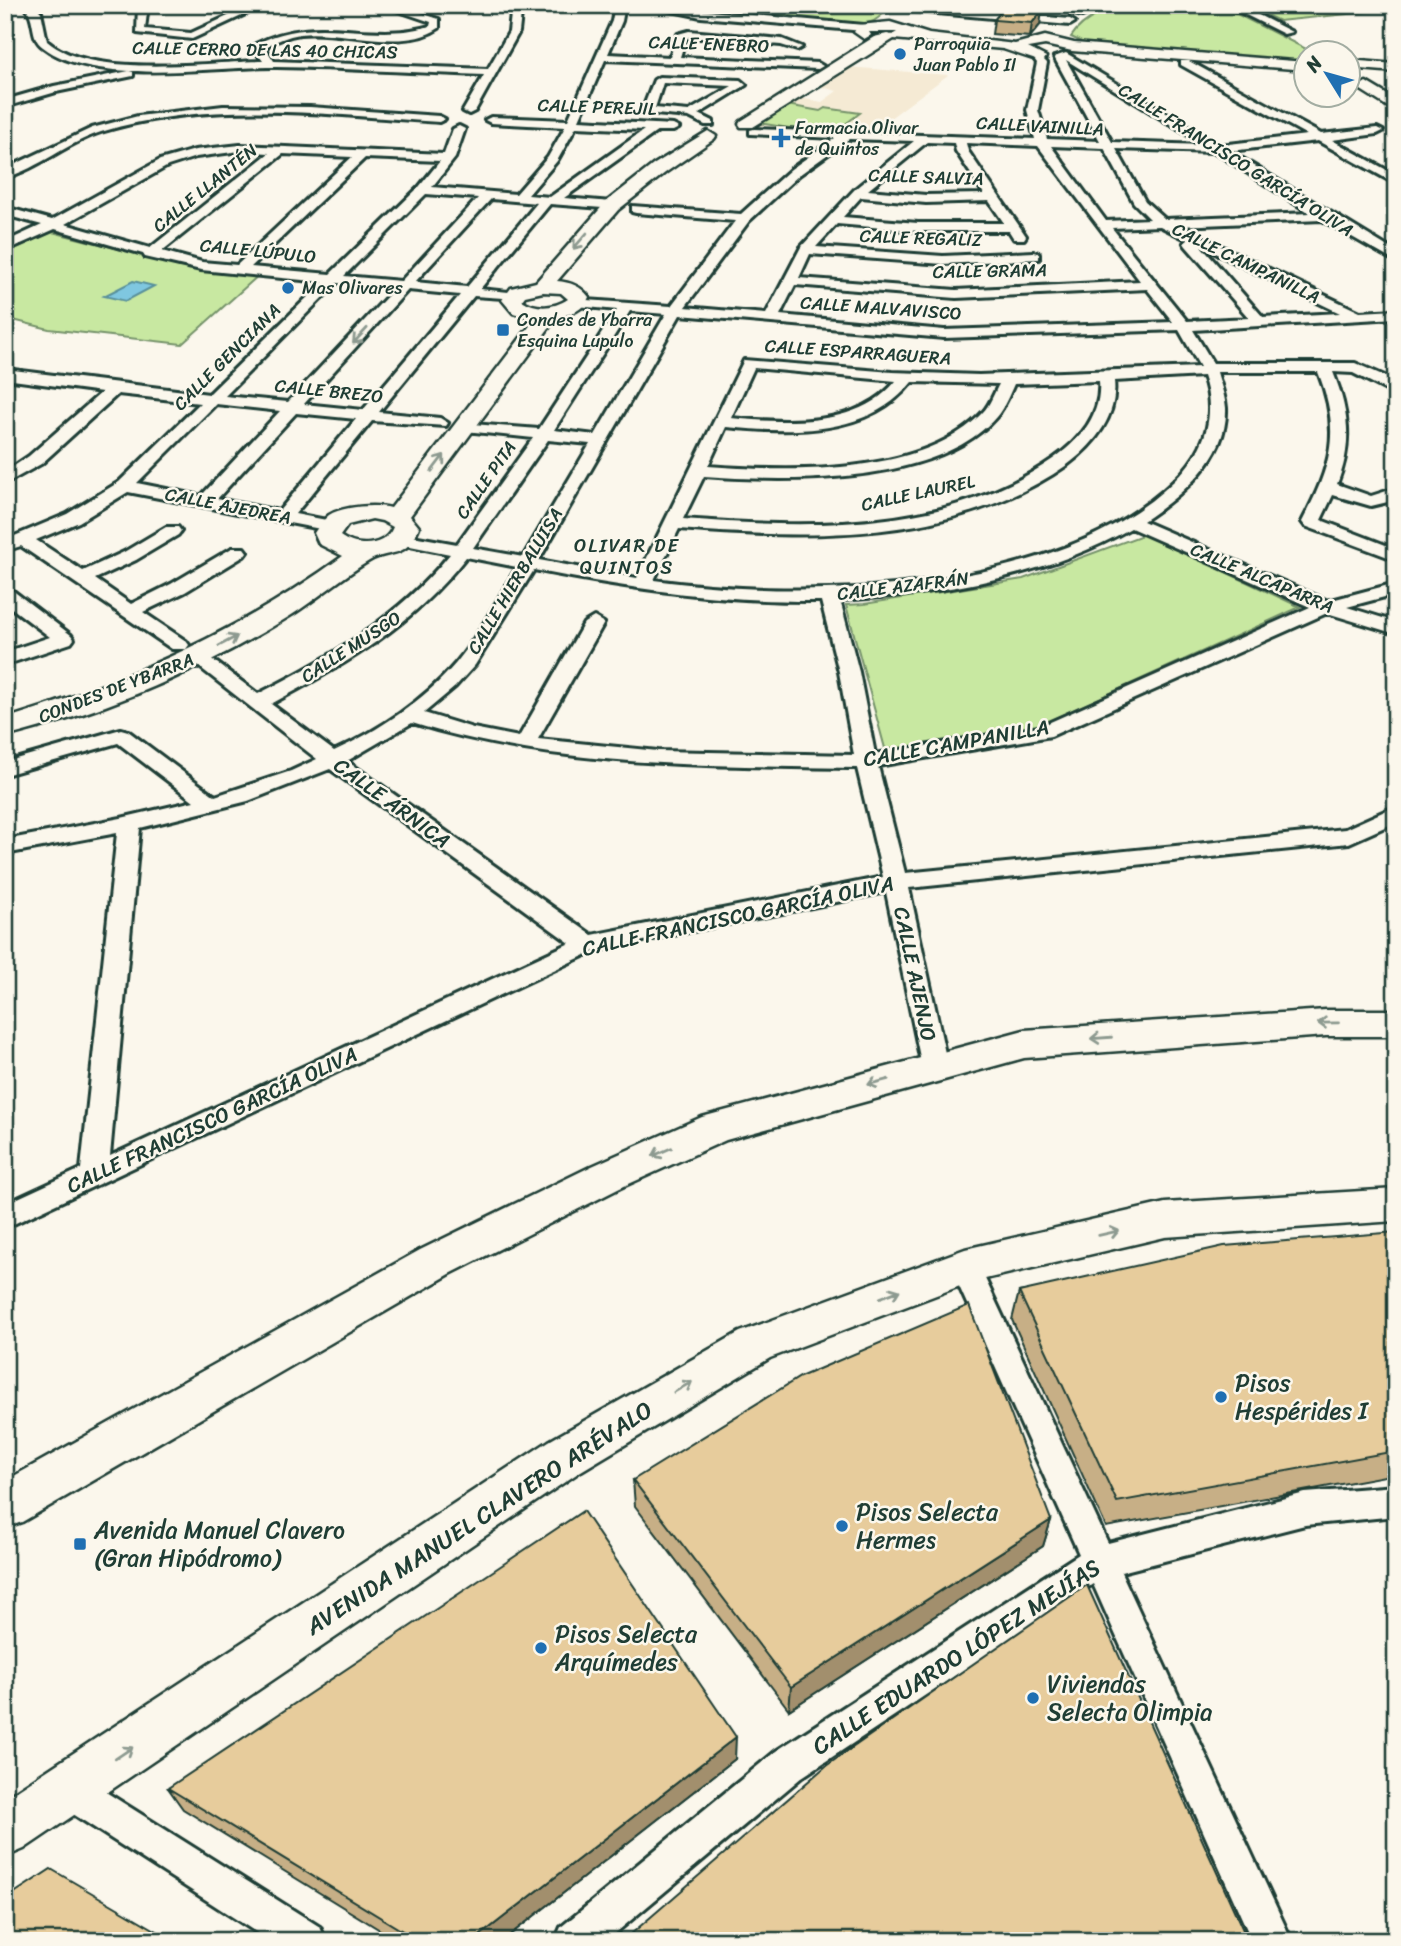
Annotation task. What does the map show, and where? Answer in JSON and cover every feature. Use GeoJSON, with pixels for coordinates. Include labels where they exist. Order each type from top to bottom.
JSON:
{"type":"FeatureCollection","features":[{"type":"Feature","properties":{"kind":"main road"},"geometry":{"type":"LineString","coordinates":[[519,303],[551,312],[568,308],[572,295],[598,247],[723,130],[818,65],[919,7]]}},
{"type":"Feature","properties":{"kind":"main road"},"geometry":{"type":"LineString","coordinates":[[543,286],[612,206],[659,169],[879,40],[879,31],[899,11]]}},
{"type":"Feature","properties":{"kind":"main road"},"geometry":{"type":"LineString","coordinates":[[879,31],[970,26],[1021,46]]}},
{"type":"Feature","properties":{"kind":"main road"},"geometry":{"type":"LineString","coordinates":[[879,31],[1021,46]]}},
{"type":"Feature","properties":{"kind":"main road"},"geometry":{"type":"LineString","coordinates":[[1021,46],[1023,53],[1039,49],[1067,50],[1292,65]]}},
{"type":"Feature","properties":{"kind":"main road"},"geometry":{"type":"LineString","coordinates":[[1067,50],[1292,72]]}},
{"type":"Feature","properties":{"kind":"main road"},"geometry":{"type":"LineString","coordinates":[[1376,64],[1396,55]]}},
{"type":"Feature","properties":{"kind":"main road"},"geometry":{"type":"LineString","coordinates":[[1362,64],[1396,68]]}},
{"type":"Feature","properties":{"kind":"main road"},"geometry":{"type":"LineString","coordinates":[[1362,86],[1396,88]]}},
{"type":"Feature","properties":{"kind":"main road"},"geometry":{"type":"LineString","coordinates":[[1366,87],[1396,107]]}},
{"type":"Feature","properties":{"kind":"main road"},"geometry":{"type":"LineString","coordinates":[[509,331],[525,289],[543,286],[572,295]]}},
{"type":"Feature","properties":{"kind":"main road"},"geometry":{"type":"LineString","coordinates":[[389,515],[348,516],[332,536],[341,549],[365,552],[386,548],[389,515],[465,426],[551,312]]}},
{"type":"Feature","properties":{"kind":"main road"},"geometry":{"type":"LineString","coordinates":[[425,443],[455,402]]}},
{"type":"Feature","properties":{"kind":"main road","name":"CONDES DE YBARRA"},"geometry":{"type":"LineString","coordinates":[[5,708],[126,668],[188,651],[326,555],[332,536]]}},
{"type":"Feature","properties":{"kind":"main road","name":"CONDES DE YBARRA"},"geometry":{"type":"LineString","coordinates":[[5,728],[86,703],[188,651],[288,607],[365,552]]}},
{"type":"Feature","properties":{"kind":"main road"},"geometry":{"type":"LineString","coordinates":[[5,1506],[435,1262],[606,1177],[716,1128],[1024,1044],[1326,1023],[1396,1023]]}},
{"type":"Feature","properties":{"kind":"main road","name":"AVENIDA MANUEL CLAVERO ARÉVALO"},"geometry":{"type":"LineString","coordinates":[[5,1830],[69,1790],[565,1456],[755,1345],[965,1266],[1165,1220],[1396,1205]]}},
{"type":"Feature","properties":{"kind":"street","name":"CALLE CERRO DE LAS 40 CHICAS"},"geometry":{"type":"LineString","coordinates":[[29,5],[36,12],[38,36],[44,44],[60,53],[86,61],[129,70],[271,64],[492,72]]}},
{"type":"Feature","properties":{"kind":"street"},"geometry":{"type":"LineString","coordinates":[[143,5],[141,31],[192,36],[260,5]]}},
{"type":"Feature","properties":{"kind":"street"},"geometry":{"type":"LineString","coordinates":[[181,5],[212,5]]}},
{"type":"Feature","properties":{"kind":"street"},"geometry":{"type":"LineString","coordinates":[[271,64],[261,52],[260,46],[278,35],[310,31],[403,36],[434,28],[436,21],[386,5]]}},
{"type":"Feature","properties":{"kind":"street"},"geometry":{"type":"LineString","coordinates":[[469,111],[514,32],[517,5]]}},
{"type":"Feature","properties":{"kind":"street"},"geometry":{"type":"LineString","coordinates":[[520,198],[553,158],[572,124],[617,21],[620,5]]}},
{"type":"Feature","properties":{"kind":"street"},"geometry":{"type":"LineString","coordinates":[[648,5],[701,14],[879,31]]}},
{"type":"Feature","properties":{"kind":"street"},"geometry":{"type":"LineString","coordinates":[[1231,5],[1287,32]]}},
{"type":"Feature","properties":{"kind":"street"},"geometry":{"type":"LineString","coordinates":[[919,7],[970,26],[1070,10],[1095,9]]}},
{"type":"Feature","properties":{"kind":"street"},"geometry":{"type":"LineString","coordinates":[[1070,10],[1095,9]]}},
{"type":"Feature","properties":{"kind":"street"},"geometry":{"type":"LineString","coordinates":[[1039,49],[1067,50],[1070,10]]}},
{"type":"Feature","properties":{"kind":"street"},"geometry":{"type":"LineString","coordinates":[[674,60],[682,36],[689,34],[782,42],[797,47]]}},
{"type":"Feature","properties":{"kind":"street","name":"CALLE AZAFRÁN"},"geometry":{"type":"LineString","coordinates":[[389,515],[463,550],[527,563],[643,584],[733,594],[829,595],[923,587],[987,575],[1062,553],[1131,522],[1182,483],[1208,449],[1219,408],[1209,369],[1182,326],[1043,144],[1031,110],[1031,100],[1042,63],[1039,49]]}},
{"type":"Feature","properties":{"kind":"street","name":"CALLE CAMPANILLA"},"geometry":{"type":"LineString","coordinates":[[1067,50],[1108,146],[1140,202],[1161,222],[1357,316],[1396,330]]}},
{"type":"Feature","properties":{"kind":"street","name":"CALLE FRANCISCO GARCÍA OLIVA"},"geometry":{"type":"LineString","coordinates":[[1067,50],[1321,216],[1396,258]]}},
{"type":"Feature","properties":{"kind":"street","name":"CALLE ENEBRO"},"geometry":{"type":"LineString","coordinates":[[599,57],[818,65]]}},
{"type":"Feature","properties":{"kind":"street"},"geometry":{"type":"LineString","coordinates":[[1185,63],[1396,180]]}},
{"type":"Feature","properties":{"kind":"street"},"geometry":{"type":"LineString","coordinates":[[5,104],[129,70]]}},
{"type":"Feature","properties":{"kind":"street"},"geometry":{"type":"LineString","coordinates":[[691,114],[741,85],[734,81],[659,80],[648,111],[691,114],[723,130]]}},
{"type":"Feature","properties":{"kind":"street"},"geometry":{"type":"LineString","coordinates":[[5,174],[94,131],[164,115],[256,110],[439,119],[453,113],[469,111],[489,115],[491,120],[468,128],[445,126],[439,119]]}},
{"type":"Feature","properties":{"kind":"street","name":"CALLE PEREJIL"},"geometry":{"type":"LineString","coordinates":[[491,120],[682,128]]}},
{"type":"Feature","properties":{"kind":"street","name":"CALLE VAINILLA"},"geometry":{"type":"LineString","coordinates":[[723,130],[1219,149],[1328,141],[1377,131],[1365,126],[1311,132]]}},
{"type":"Feature","properties":{"kind":"street","name":"CALLE GENCIANA"},"geometry":{"type":"LineString","coordinates":[[5,546],[25,540],[72,518],[125,486],[423,190],[449,158],[468,128]]}},
{"type":"Feature","properties":{"kind":"street"},"geometry":{"type":"LineString","coordinates":[[283,517],[549,201],[656,128]]}},
{"type":"Feature","properties":{"kind":"street","name":"CALLE HIERBALUISA"},"geometry":{"type":"LineString","coordinates":[[5,847],[129,825],[212,804],[334,762],[410,715],[449,682],[496,620],[675,311],[744,218],[795,172],[846,136]]}},
{"type":"Feature","properties":{"kind":"street"},"geometry":{"type":"LineString","coordinates":[[771,319],[806,250],[858,193],[925,138]]}},
{"type":"Feature","properties":{"kind":"street"},"geometry":{"type":"LineString","coordinates":[[959,140],[962,151],[1044,272]]}},
{"type":"Feature","properties":{"kind":"street"},"geometry":{"type":"LineString","coordinates":[[5,247],[53,225],[178,158],[224,149],[281,149],[449,158]]}},
{"type":"Feature","properties":{"kind":"street","name":"CALLE LLANTÉN"},"geometry":{"type":"LineString","coordinates":[[150,254],[281,149]]}},
{"type":"Feature","properties":{"kind":"street"},"geometry":{"type":"LineString","coordinates":[[241,270],[363,153]]}},
{"type":"Feature","properties":{"kind":"street"},"geometry":{"type":"LineString","coordinates":[[423,190],[612,206]]}},
{"type":"Feature","properties":{"kind":"street","name":"CALLE SALVIA"},"geometry":{"type":"LineString","coordinates":[[858,193],[926,199],[993,197]]}},
{"type":"Feature","properties":{"kind":"street"},"geometry":{"type":"LineString","coordinates":[[206,501],[407,286],[487,196]]}},
{"type":"Feature","properties":{"kind":"street"},"geometry":{"type":"LineString","coordinates":[[636,209],[744,218]]}},
{"type":"Feature","properties":{"kind":"street","name":"CALLE LÚPULO"},"geometry":{"type":"LineString","coordinates":[[5,211],[150,254],[201,266],[471,292],[519,303]]}},
{"type":"Feature","properties":{"kind":"street"},"geometry":{"type":"LineString","coordinates":[[1103,225],[1321,216]]}},
{"type":"Feature","properties":{"kind":"street"},"geometry":{"type":"LineString","coordinates":[[833,220],[918,227],[1012,227]]}},
{"type":"Feature","properties":{"kind":"street"},"geometry":{"type":"LineString","coordinates":[[1191,243],[1259,321]]}},
{"type":"Feature","properties":{"kind":"street","name":"CALLE REGALIZ"},"geometry":{"type":"LineString","coordinates":[[806,250],[943,260],[1044,272]]}},
{"type":"Feature","properties":{"kind":"street","name":"CALLE GRAMA"},"geometry":{"type":"LineString","coordinates":[[791,281],[956,294],[1044,272],[1149,285]]}},
{"type":"Feature","properties":{"kind":"street","name":"CALLE MALVAVISCO"},"geometry":{"type":"LineString","coordinates":[[572,295],[626,306],[944,334],[1182,326],[1396,314]]}},
{"type":"Feature","properties":{"kind":"street","name":"CALLE PITA"},"geometry":{"type":"LineString","coordinates":[[463,550],[544,434],[626,306]]}},
{"type":"Feature","properties":{"kind":"street","name":"CALLE ESPARRAGUERA"},"geometry":{"type":"LineString","coordinates":[[643,584],[749,363],[907,378],[1009,380],[1209,369],[1355,368],[1389,383],[1396,390]]}},
{"type":"Feature","properties":{"kind":"street"},"geometry":{"type":"LineString","coordinates":[[1322,367],[1336,401],[1340,451],[1336,471],[1311,522],[1396,555]]}},
{"type":"Feature","properties":{"kind":"street","name":"CALLE BREZO"},"geometry":{"type":"LineString","coordinates":[[5,374],[114,389],[440,423]]}},
{"type":"Feature","properties":{"kind":"street","name":"CALLE LAUREL"},"geometry":{"type":"LineString","coordinates":[[671,523],[763,531],[827,530],[892,524],[968,507],[1038,478],[1081,446],[1106,408],[1109,388],[1106,376]]}},
{"type":"Feature","properties":{"kind":"street"},"geometry":{"type":"LineString","coordinates":[[5,394],[25,377]]}},
{"type":"Feature","properties":{"kind":"street"},"geometry":{"type":"LineString","coordinates":[[720,422],[778,426],[852,416],[893,397],[907,378]]}},
{"type":"Feature","properties":{"kind":"street"},"geometry":{"type":"LineString","coordinates":[[697,470],[778,476],[835,473],[916,457],[976,429],[995,410],[1009,380]]}},
{"type":"Feature","properties":{"kind":"street"},"geometry":{"type":"LineString","coordinates":[[5,480],[35,460],[114,389]]}},
{"type":"Feature","properties":{"kind":"street"},"geometry":{"type":"LineString","coordinates":[[465,426],[599,440]]}},
{"type":"Feature","properties":{"kind":"street","name":"CALLE AJEDREA"},"geometry":{"type":"LineString","coordinates":[[125,486],[283,517],[332,536]]}},
{"type":"Feature","properties":{"kind":"street"},"geometry":{"type":"LineString","coordinates":[[1329,487],[1371,502],[1380,501],[1396,493]]}},
{"type":"Feature","properties":{"kind":"street","name":"CALLE ALCAPARRA"},"geometry":{"type":"LineString","coordinates":[[1131,522],[1326,607],[1396,628]]}},
{"type":"Feature","properties":{"kind":"street"},"geometry":{"type":"LineString","coordinates":[[82,578],[130,556],[172,531]]}},
{"type":"Feature","properties":{"kind":"street","name":"CALLE ÁRNICA"},"geometry":{"type":"LineString","coordinates":[[25,540],[188,651],[259,702],[334,762],[588,944]]}},
{"type":"Feature","properties":{"kind":"street","name":"CALLE MUSGO"},"geometry":{"type":"LineString","coordinates":[[259,702],[319,671],[369,639],[412,606],[463,550]]}},
{"type":"Feature","properties":{"kind":"street"},"geometry":{"type":"LineString","coordinates":[[130,611],[178,588],[238,552]]}},
{"type":"Feature","properties":{"kind":"street","name":"CALLE CAMPANILLA"},"geometry":{"type":"LineString","coordinates":[[410,715],[469,734],[525,744],[658,757],[866,761],[1044,732],[1326,607],[1396,588]]}},
{"type":"Feature","properties":{"kind":"street"},"geometry":{"type":"LineString","coordinates":[[5,594],[64,639],[5,659]]}},
{"type":"Feature","properties":{"kind":"street","name":"CALLE AJENJO"},"geometry":{"type":"LineString","coordinates":[[829,595],[849,671],[866,761],[896,882],[935,1067]]}},
{"type":"Feature","properties":{"kind":"street"},"geometry":{"type":"LineString","coordinates":[[525,744],[594,623]]}},
{"type":"Feature","properties":{"kind":"street"},"geometry":{"type":"LineString","coordinates":[[5,769],[121,736],[212,804]]}},
{"type":"Feature","properties":{"kind":"street","name":"CALLE FRANCISCO GARCÍA OLIVA"},"geometry":{"type":"LineString","coordinates":[[5,1217],[588,944],[896,882],[1349,836],[1396,813]]}},
{"type":"Feature","properties":{"kind":"street"},"geometry":{"type":"LineString","coordinates":[[94,1175],[129,825]]}},
{"type":"Feature","properties":{"kind":"street"},"geometry":{"type":"LineString","coordinates":[[965,1266],[1097,1562],[1272,1941]]}},
{"type":"Feature","properties":{"kind":"street","name":"CALLE EDUARDO LÓPEZ MEJÍAS"},"geometry":{"type":"LineString","coordinates":[[575,1941],[789,1764],[1097,1562],[1305,1509],[1396,1501]]}},
{"type":"Feature","properties":{"kind":"street"},"geometry":{"type":"LineString","coordinates":[[69,1790],[306,1941]]}},
{"type":"Feature","properties":{"kind":"shaded area"},"geometry":{"type":"Polygon","coordinates":[[[847,67],[948,75],[870,133],[760,126],[759,123],[799,98],[822,102],[837,91],[818,86],[847,67]]]}},
{"type":"Feature","properties":{"kind":"green space"},"geometry":{"type":"Polygon","coordinates":[[[665,5],[892,5],[871,22],[832,25],[737,17],[665,5]]]}},
{"type":"Feature","properties":{"kind":"green space"},"geometry":{"type":"Polygon","coordinates":[[[1131,5],[1219,5],[1292,42],[1292,60],[1088,45],[1071,37],[1083,24],[1105,12],[1131,5]]]}},
{"type":"Feature","properties":{"kind":"green space"},"geometry":{"type":"Polygon","coordinates":[[[1246,5],[1389,5],[1396,9],[1279,21],[1246,5]]]}},
{"type":"Feature","properties":{"kind":"green space"},"geometry":{"type":"Polygon","coordinates":[[[787,105],[820,111],[825,108],[860,113],[836,131],[807,126],[801,130],[759,123],[787,105]]]}},
{"type":"Feature","properties":{"kind":"green space"},"geometry":{"type":"Polygon","coordinates":[[[52,232],[196,268],[260,274],[182,344],[49,329],[5,318],[5,253],[52,232]]]}},
{"type":"Feature","properties":{"kind":"green space"},"geometry":{"type":"Polygon","coordinates":[[[1145,534],[1300,607],[1038,726],[886,752],[846,605],[1023,579],[1145,534]]]}},
{"type":"Feature","properties":{"kind":"water"},"geometry":{"type":"Polygon","coordinates":[[[133,281],[154,286],[126,301],[104,296],[133,281]]]}},
{"type":"Feature","properties":{"kind":"building"},"geometry":{"type":"Polygon","coordinates":[[[1004,8],[1042,11],[1032,23],[994,20],[1004,8]]]}},
{"type":"Feature","properties":{"kind":"building","name":"Pisos Hespérides I"},"geometry":{"type":"Polygon","coordinates":[[[1396,1232],[1396,1451],[1117,1502],[1019,1292],[1224,1246],[1396,1232]]]}},
{"type":"Feature","properties":{"kind":"building","name":"Pisos Selecta Hermes"},"geometry":{"type":"Polygon","coordinates":[[[969,1305],[1051,1520],[791,1687],[633,1480],[800,1377],[969,1305]]]}},
{"type":"Feature","properties":{"kind":"building","name":"Pisos Selecta Arquímedes"},"geometry":{"type":"Polygon","coordinates":[[[583,1511],[736,1737],[473,1941],[419,1941],[168,1788],[583,1511]]]}},
{"type":"Feature","properties":{"kind":"building","name":"Viviendas Selecta Olimpia"},"geometry":{"type":"Polygon","coordinates":[[[1087,1585],[1248,1941],[623,1941],[826,1766],[1087,1585]]]}},
{"type":"Feature","properties":{"kind":"building"},"geometry":{"type":"Polygon","coordinates":[[[51,1869],[174,1941],[5,1941],[5,1899],[51,1869]]]}},
{"type":"Feature","properties":{"kind":"place","name":"Parroquia Juan Pablo II"},"geometry":{"type":"Point","coordinates":[900,54]}},
{"type":"Feature","properties":{"kind":"place","name":"Farmacia Olivar de Quintos"},"geometry":{"type":"Point","coordinates":[781,138]}},
{"type":"Feature","properties":{"kind":"place","name":"Mas Olivares"},"geometry":{"type":"Point","coordinates":[288,288]}},
{"type":"Feature","properties":{"kind":"place","name":"Condes de Ybarra Esquina Lupulo"},"geometry":{"type":"Point","coordinates":[503,330]}},
{"type":"Feature","properties":{"kind":"place","name":"Pisos Hespérides I"},"geometry":{"type":"Point","coordinates":[1221,1397]}},
{"type":"Feature","properties":{"kind":"place","name":"Pisos Selecta Hermes"},"geometry":{"type":"Point","coordinates":[842,1526]}},
{"type":"Feature","properties":{"kind":"place","name":"Avenida Manuel Clavero (Gran Hipódromo)"},"geometry":{"type":"Point","coordinates":[80,1544]}},
{"type":"Feature","properties":{"kind":"place","name":"Pisos Selecta Arquímedes"},"geometry":{"type":"Point","coordinates":[541,1648]}},
{"type":"Feature","properties":{"kind":"place","name":"Viviendas Selecta Olimpia"},"geometry":{"type":"Point","coordinates":[1033,1698]}},
{"type":"Feature","properties":{"kind":"district","name":"OLIVAR DE QUINTOS"},"geometry":{"type":"Point","coordinates":[627,556]}}]}
